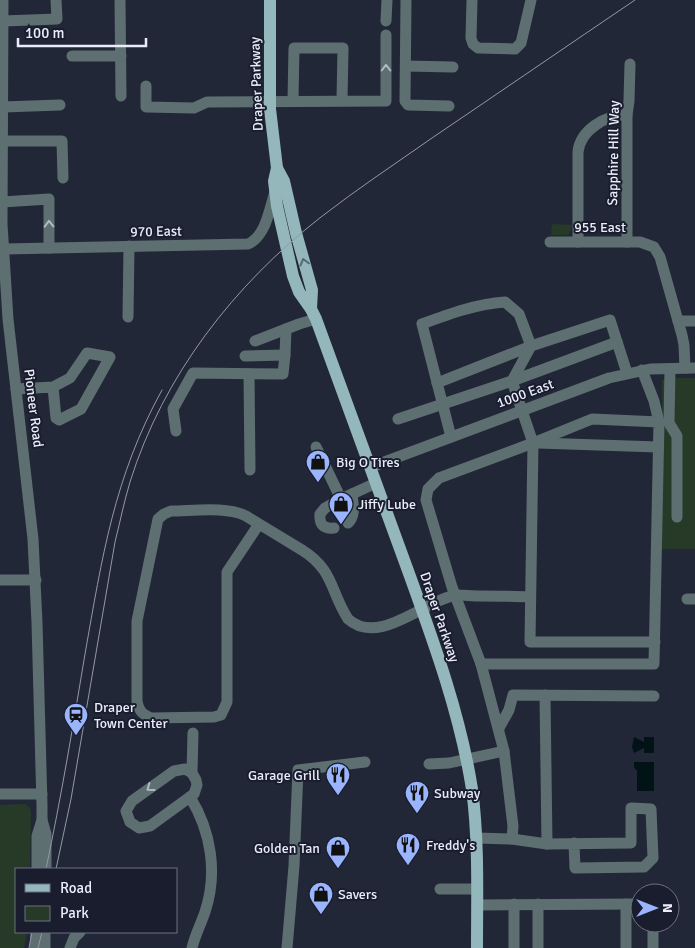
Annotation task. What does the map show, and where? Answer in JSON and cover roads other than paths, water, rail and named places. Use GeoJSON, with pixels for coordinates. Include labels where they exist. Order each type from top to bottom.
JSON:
{"type":"FeatureCollection","features":[{"type":"Feature","properties":{"kind":"main road","name":"Draper Parkway"},"geometry":{"type":"LineString","coordinates":[[270,0],[269,100],[276,168],[274,182],[277,206],[293,276],[299,292],[314,314],[422,610],[456,713],[472,790],[476,838],[477,948]]}},
{"type":"Feature","properties":{"kind":"main road","name":"Draper Parkway"},"geometry":{"type":"LineString","coordinates":[[276,168],[284,181],[312,290],[314,314]]}},
{"type":"Feature","properties":{"kind":"street","name":"Pioneer Road"},"geometry":{"type":"LineString","coordinates":[[3,0],[3,295],[8,319],[32,517],[36,580],[42,820],[46,834],[46,868]]}},
{"type":"Feature","properties":{"kind":"street"},"geometry":{"type":"LineString","coordinates":[[3,21],[57,19],[56,0]]}},
{"type":"Feature","properties":{"kind":"street"},"geometry":{"type":"LineString","coordinates":[[120,0],[121,96]]}},
{"type":"Feature","properties":{"kind":"street"},"geometry":{"type":"LineString","coordinates":[[386,20],[387,0]]}},
{"type":"Feature","properties":{"kind":"street"},"geometry":{"type":"LineString","coordinates":[[406,0],[405,101],[408,105],[448,106]]}},
{"type":"Feature","properties":{"kind":"street"},"geometry":{"type":"LineString","coordinates":[[472,0],[471,38],[473,44],[478,48],[515,49],[521,43],[531,0]]}},
{"type":"Feature","properties":{"kind":"street"},"geometry":{"type":"LineString","coordinates":[[146,86],[146,107],[194,108],[208,102],[269,100],[386,100],[386,35]]}},
{"type":"Feature","properties":{"kind":"street"},"geometry":{"type":"LineString","coordinates":[[293,100],[294,48],[343,48],[342,100]]}},
{"type":"Feature","properties":{"kind":"street"},"geometry":{"type":"LineString","coordinates":[[72,56],[120,56]]}},
{"type":"Feature","properties":{"kind":"street","name":"Sapphire Hill Way"},"geometry":{"type":"LineString","coordinates":[[627,242],[627,115],[630,64]]}},
{"type":"Feature","properties":{"kind":"street"},"geometry":{"type":"LineString","coordinates":[[406,66],[453,67]]}},
{"type":"Feature","properties":{"kind":"street"},"geometry":{"type":"LineString","coordinates":[[3,107],[60,105]]}},
{"type":"Feature","properties":{"kind":"street"},"geometry":{"type":"LineString","coordinates":[[578,242],[578,152],[581,139],[586,133],[607,118],[627,115]]}},
{"type":"Feature","properties":{"kind":"street"},"geometry":{"type":"LineString","coordinates":[[2,138],[62,140],[63,178]]}},
{"type":"Feature","properties":{"kind":"street","name":"970 East"},"geometry":{"type":"LineString","coordinates":[[3,245],[49,248],[243,245],[251,243],[262,232],[275,192]]}},
{"type":"Feature","properties":{"kind":"street"},"geometry":{"type":"LineString","coordinates":[[2,208],[49,200],[49,248]]}},
{"type":"Feature","properties":{"kind":"street","name":"955 East"},"geometry":{"type":"LineString","coordinates":[[550,242],[627,242],[650,244],[660,257],[678,321]]}},
{"type":"Feature","properties":{"kind":"street"},"geometry":{"type":"LineString","coordinates":[[128,316],[129,246]]}},
{"type":"Feature","properties":{"kind":"street"},"geometry":{"type":"LineString","coordinates":[[451,437],[422,324],[452,312],[505,302],[519,314],[531,346],[512,381],[533,443],[530,642],[655,642]]}},
{"type":"Feature","properties":{"kind":"street"},"geometry":{"type":"LineString","coordinates":[[255,341],[286,329],[314,314]]}},
{"type":"Feature","properties":{"kind":"street"},"geometry":{"type":"LineString","coordinates":[[437,383],[531,346],[610,320],[627,373]]}},
{"type":"Feature","properties":{"kind":"street"},"geometry":{"type":"LineString","coordinates":[[690,368],[678,321],[695,321]]}},
{"type":"Feature","properties":{"kind":"street"},"geometry":{"type":"LineString","coordinates":[[176,431],[173,409],[193,374],[283,374],[286,329]]}},
{"type":"Feature","properties":{"kind":"street"},"geometry":{"type":"LineString","coordinates":[[398,419],[512,381],[617,342]]}},
{"type":"Feature","properties":{"kind":"street"},"geometry":{"type":"LineString","coordinates":[[16,389],[53,387],[70,378],[87,353],[110,357],[81,409],[59,420],[56,418],[53,387]]}},
{"type":"Feature","properties":{"kind":"street"},"geometry":{"type":"LineString","coordinates":[[245,356],[285,355]]}},
{"type":"Feature","properties":{"kind":"street","name":"1000 East"},"geometry":{"type":"LineString","coordinates":[[371,467],[609,378],[642,370],[690,368]]}},
{"type":"Feature","properties":{"kind":"street"},"geometry":{"type":"LineString","coordinates":[[670,369],[669,423],[677,436],[677,517]]}},
{"type":"Feature","properties":{"kind":"street"},"geometry":{"type":"LineString","coordinates":[[481,664],[654,664],[659,422],[654,401],[642,370]]}},
{"type":"Feature","properties":{"kind":"street"},"geometry":{"type":"LineString","coordinates":[[249,374],[250,470]]}},
{"type":"Feature","properties":{"kind":"street"},"geometry":{"type":"LineString","coordinates":[[512,839],[513,826],[504,751],[499,728],[481,664],[456,596],[426,500],[428,489],[439,478],[592,419],[659,422]]}},
{"type":"Feature","properties":{"kind":"street"},"geometry":{"type":"LineString","coordinates":[[533,443],[658,447]]}},
{"type":"Feature","properties":{"kind":"street"},"geometry":{"type":"LineString","coordinates":[[316,447],[354,510],[352,519],[348,523]]}},
{"type":"Feature","properties":{"kind":"street"},"geometry":{"type":"LineString","coordinates":[[334,528],[328,529],[323,526],[320,520],[320,514],[325,508],[376,483]]}},
{"type":"Feature","properties":{"kind":"street"},"geometry":{"type":"LineString","coordinates":[[259,524],[227,572],[226,702],[220,715],[214,717],[151,718],[143,714],[138,706],[137,621],[158,519],[170,511],[240,512],[310,555],[323,567],[344,612],[354,624],[362,627],[380,626],[406,618],[456,596],[530,597]]}},
{"type":"Feature","properties":{"kind":"street"},"geometry":{"type":"LineString","coordinates":[[0,580],[36,580]]}},
{"type":"Feature","properties":{"kind":"street"},"geometry":{"type":"LineString","coordinates":[[499,728],[509,710],[513,695],[654,696]]}},
{"type":"Feature","properties":{"kind":"street"},"geometry":{"type":"LineString","coordinates":[[545,695],[547,844]]}},
{"type":"Feature","properties":{"kind":"street"},"geometry":{"type":"LineString","coordinates":[[192,773],[193,733]]}},
{"type":"Feature","properties":{"kind":"street"},"geometry":{"type":"LineString","coordinates":[[428,764],[449,763],[504,751]]}},
{"type":"Feature","properties":{"kind":"street"},"geometry":{"type":"LineString","coordinates":[[287,948],[294,866],[298,770],[365,762]]}},
{"type":"Feature","properties":{"kind":"street"},"geometry":{"type":"LineString","coordinates":[[185,769],[192,773],[197,785],[196,790],[190,797],[144,828],[134,826],[127,816],[126,811],[132,801],[174,771],[185,769]]}},
{"type":"Feature","properties":{"kind":"street"},"geometry":{"type":"LineString","coordinates":[[0,794],[42,794]]}},
{"type":"Feature","properties":{"kind":"street"},"geometry":{"type":"LineString","coordinates":[[190,797],[203,822],[212,864],[210,896],[192,948]]}},
{"type":"Feature","properties":{"kind":"street"},"geometry":{"type":"LineString","coordinates":[[476,838],[512,839],[547,844],[574,843],[631,843],[631,808],[651,809],[653,858],[644,867],[575,868],[574,843]]}},
{"type":"Feature","properties":{"kind":"street","name":"Pioneer Road"},"geometry":{"type":"LineString","coordinates":[[37,868],[37,836],[42,820]]}},
{"type":"Feature","properties":{"kind":"street"},"geometry":{"type":"LineString","coordinates":[[440,889],[477,889]]}},
{"type":"Feature","properties":{"kind":"street"},"geometry":{"type":"LineString","coordinates":[[514,904],[514,948]]}},
{"type":"Feature","properties":{"kind":"street"},"geometry":{"type":"LineString","coordinates":[[538,904],[538,948]]}},
{"type":"Feature","properties":{"kind":"street"},"geometry":{"type":"LineString","coordinates":[[626,904],[626,948]]}},
{"type":"Feature","properties":{"kind":"street"},"geometry":{"type":"LineString","coordinates":[[477,905],[630,904]]}},
{"type":"Feature","properties":{"kind":"street"},"geometry":{"type":"LineString","coordinates":[[36,933],[36,948]]}},
{"type":"Feature","properties":{"kind":"street"},"geometry":{"type":"LineString","coordinates":[[45,933],[45,948]]}},
{"type":"Feature","properties":{"kind":"street"},"geometry":{"type":"LineString","coordinates":[[70,948],[74,938],[79,933]]}},
{"type":"Feature","properties":{"kind":"street"},"geometry":{"type":"LineString","coordinates":[[653,933],[653,948]]}},
{"type":"Feature","properties":{"kind":"tram line"},"geometry":{"type":"LineString","coordinates":[[56,868],[71,799],[115,542],[130,482],[144,443],[162,405],[205,335],[259,272],[321,217],[432,138],[635,0]]}},
{"type":"Feature","properties":{"kind":"tram line"},"geometry":{"type":"LineString","coordinates":[[46,868],[104,551],[121,486],[132,454],[162,390]]}},
{"type":"Feature","properties":{"kind":"tram line"},"geometry":{"type":"LineString","coordinates":[[29,948],[32,933]]}},
{"type":"Feature","properties":{"kind":"tram line"},"geometry":{"type":"LineString","coordinates":[[38,948],[42,933]]}},
{"type":"Feature","properties":{"kind":"place","name":"Big O Tires"},"geometry":{"type":"Point","coordinates":[318,483]}},
{"type":"Feature","properties":{"kind":"place","name":"Jiffy Lube"},"geometry":{"type":"Point","coordinates":[341,525]}},
{"type":"Feature","properties":{"kind":"place","name":"Draper Town Center"},"geometry":{"type":"Point","coordinates":[76,736]}},
{"type":"Feature","properties":{"kind":"place","name":"Garage Grill"},"geometry":{"type":"Point","coordinates":[338,796]}},
{"type":"Feature","properties":{"kind":"place","name":"Subway"},"geometry":{"type":"Point","coordinates":[417,814]}},
{"type":"Feature","properties":{"kind":"place","name":"Freddy's"},"geometry":{"type":"Point","coordinates":[408,866]}},
{"type":"Feature","properties":{"kind":"place","name":"Golden Tan"},"geometry":{"type":"Point","coordinates":[338,869]}},
{"type":"Feature","properties":{"kind":"place","name":"Savers"},"geometry":{"type":"Point","coordinates":[321,915]}}]}
